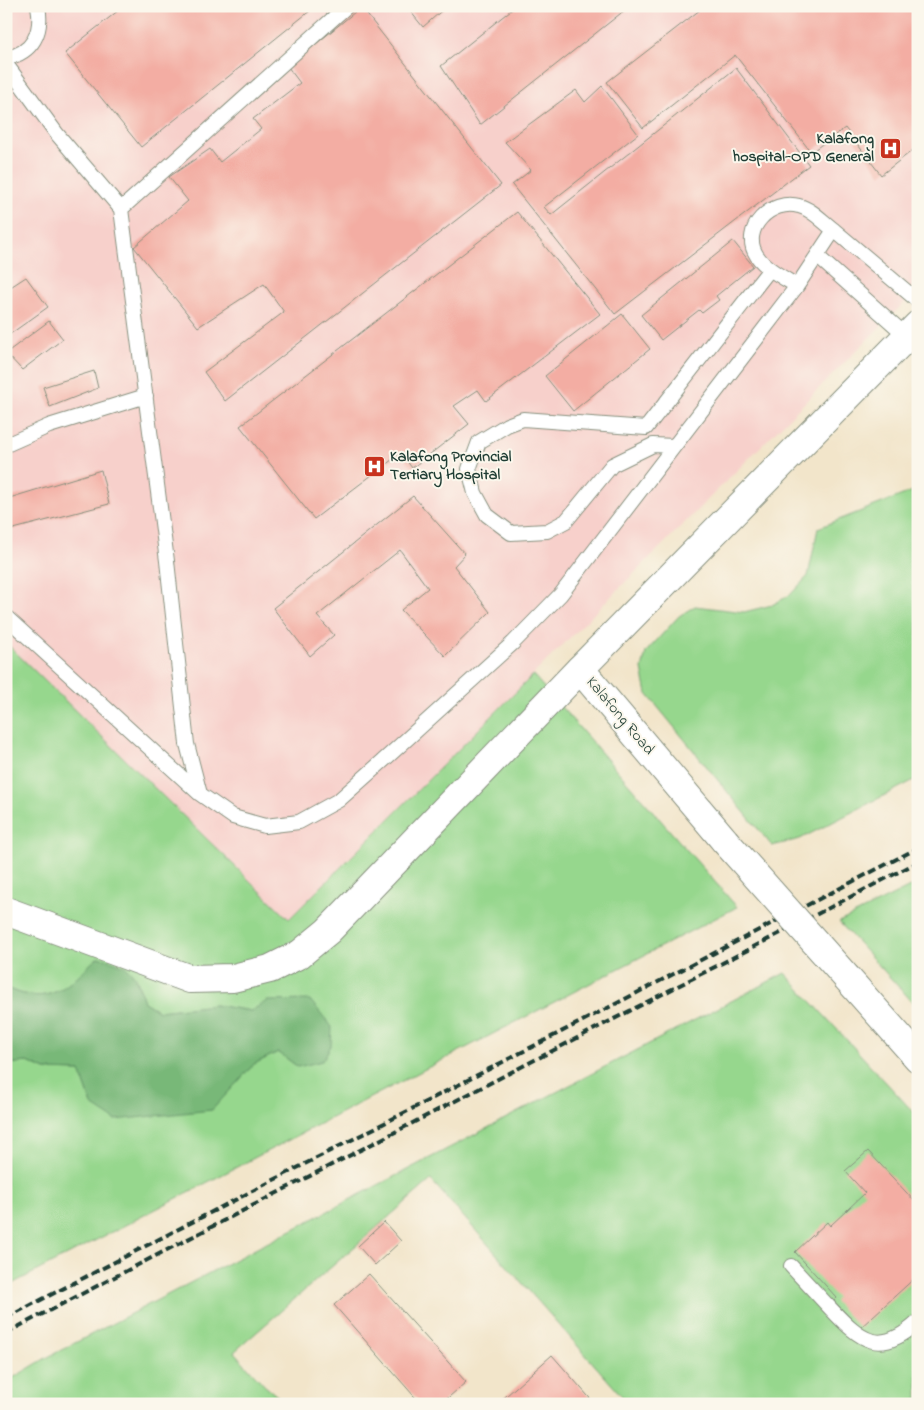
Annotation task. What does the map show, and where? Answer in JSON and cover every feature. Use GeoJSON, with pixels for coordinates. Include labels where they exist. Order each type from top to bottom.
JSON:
{"type":"FeatureCollection","features":[{"type":"Feature","properties":{"kind":"street","name":"Kalafong Road"},"geometry":{"type":"LineString","coordinates":[[914,335],[580,669],[725,841],[918,1058]]}},
{"type":"Feature","properties":{"kind":"street"},"geometry":{"type":"LineString","coordinates":[[6,911],[190,979],[233,978],[270,969],[300,954],[328,931],[580,669]]}},
{"type":"Feature","properties":{"kind":"lane"},"geometry":{"type":"LineString","coordinates":[[6,58],[17,56],[30,47],[38,35],[41,20],[38,6]]}},
{"type":"Feature","properties":{"kind":"lane"},"geometry":{"type":"LineString","coordinates":[[121,209],[347,6]]}},
{"type":"Feature","properties":{"kind":"lane"},"geometry":{"type":"LineString","coordinates":[[6,64],[57,134],[121,209],[167,562],[187,744],[200,794]]}},
{"type":"Feature","properties":{"kind":"lane"},"geometry":{"type":"LineString","coordinates":[[797,286],[770,269],[757,256],[753,248],[752,229],[760,218],[777,206],[784,204],[801,206],[834,230],[918,301]]}},
{"type":"Feature","properties":{"kind":"lane"},"geometry":{"type":"LineString","coordinates":[[6,617],[200,794],[233,817],[265,826],[299,822],[339,800],[506,650],[561,594],[797,286],[834,230]]}},
{"type":"Feature","properties":{"kind":"lane"},"geometry":{"type":"LineString","coordinates":[[817,256],[914,335]]}},
{"type":"Feature","properties":{"kind":"lane"},"geometry":{"type":"LineString","coordinates":[[646,428],[770,269]]}},
{"type":"Feature","properties":{"kind":"lane"},"geometry":{"type":"LineString","coordinates":[[6,445],[49,426],[146,396]]}},
{"type":"Feature","properties":{"kind":"lane"},"geometry":{"type":"LineString","coordinates":[[646,428],[523,418],[507,425],[479,442],[469,469],[475,493],[487,515],[511,533],[547,531],[566,521],[612,465],[653,445],[674,446]]}},
{"type":"Feature","properties":{"kind":"lane"},"geometry":{"type":"LineString","coordinates":[[646,428],[653,445]]}},
{"type":"Feature","properties":{"kind":"lane"},"geometry":{"type":"LineString","coordinates":[[791,1266],[851,1330],[865,1340],[883,1342],[893,1340],[918,1322]]}},
{"type":"Feature","properties":{"kind":"shaded area","name":"Kalafong Provincial Tertiary Hospital"},"geometry":{"type":"Polygon","coordinates":[[[6,6],[918,6],[918,289],[289,919],[6,643],[6,6]]]}},
{"type":"Feature","properties":{"kind":"green space"},"geometry":{"type":"Polygon","coordinates":[[[918,489],[918,778],[800,839],[772,846],[647,694],[642,669],[646,652],[679,616],[695,606],[744,612],[772,605],[790,595],[808,576],[818,528],[918,489]]]}},
{"type":"Feature","properties":{"kind":"green space"},"geometry":{"type":"Polygon","coordinates":[[[6,643],[289,919],[533,675],[737,907],[6,1287],[6,1064],[28,1062],[45,1070],[80,1071],[92,1105],[211,1110],[254,1064],[278,1052],[298,1067],[267,1002],[251,1011],[215,1005],[159,1011],[144,1002],[136,977],[99,957],[67,985],[47,995],[22,994],[6,988],[6,643]]]}},
{"type":"Feature","properties":{"kind":"green space"},"geometry":{"type":"Polygon","coordinates":[[[918,883],[918,1008],[839,922],[918,883]]]}},
{"type":"Feature","properties":{"kind":"green space"},"geometry":{"type":"Polygon","coordinates":[[[98,957],[125,966],[134,976],[144,1002],[159,1011],[215,1005],[251,1011],[267,1001],[310,1000],[332,1027],[331,1046],[322,1061],[298,1067],[278,1052],[254,1064],[212,1110],[115,1120],[92,1105],[80,1071],[45,1070],[28,1062],[6,1064],[6,988],[22,994],[47,995],[67,985],[98,957]]]}},
{"type":"Feature","properties":{"kind":"green space"},"geometry":{"type":"Polygon","coordinates":[[[785,973],[918,1117],[918,1404],[629,1404],[431,1180],[234,1352],[265,1386],[287,1404],[6,1404],[6,1382],[46,1358],[785,973]]]}},
{"type":"Feature","properties":{"kind":"building"},"geometry":{"type":"Polygon","coordinates":[[[124,6],[316,6],[141,147],[65,53],[124,6]]]}},
{"type":"Feature","properties":{"kind":"building"},"geometry":{"type":"Polygon","coordinates":[[[406,6],[447,6],[423,27],[406,6]]]}},
{"type":"Feature","properties":{"kind":"building"},"geometry":{"type":"Polygon","coordinates":[[[516,6],[630,6],[480,125],[441,66],[516,6]]]}},
{"type":"Feature","properties":{"kind":"building"},"geometry":{"type":"Polygon","coordinates":[[[705,6],[918,6],[918,146],[881,175],[845,128],[811,152],[735,55],[643,128],[607,82],[705,6]]]}},
{"type":"Feature","properties":{"kind":"building"},"geometry":{"type":"Polygon","coordinates":[[[361,7],[501,185],[225,401],[204,372],[284,312],[264,284],[198,327],[134,247],[188,201],[169,177],[210,149],[220,162],[261,129],[253,119],[300,83],[288,67],[361,7]]]}},
{"type":"Feature","properties":{"kind":"building"},"geometry":{"type":"Polygon","coordinates":[[[736,68],[809,165],[615,314],[512,185],[531,170],[505,142],[576,90],[585,102],[602,86],[638,134],[544,207],[551,215],[736,68]]]}},
{"type":"Feature","properties":{"kind":"building"},"geometry":{"type":"Polygon","coordinates":[[[517,212],[600,314],[486,401],[478,390],[454,406],[469,424],[412,468],[401,453],[314,519],[240,426],[517,212]]]}},
{"type":"Feature","properties":{"kind":"building"},"geometry":{"type":"Polygon","coordinates":[[[733,241],[753,266],[716,296],[719,300],[702,313],[699,310],[661,340],[641,315],[733,241]]]}},
{"type":"Feature","properties":{"kind":"building"},"geometry":{"type":"Polygon","coordinates":[[[26,277],[48,307],[6,337],[6,290],[26,277]]]}},
{"type":"Feature","properties":{"kind":"building"},"geometry":{"type":"Polygon","coordinates":[[[622,314],[650,349],[573,411],[545,376],[622,314]]]}},
{"type":"Feature","properties":{"kind":"building"},"geometry":{"type":"Polygon","coordinates":[[[49,321],[63,339],[22,370],[6,353],[49,321]]]}},
{"type":"Feature","properties":{"kind":"building"},"geometry":{"type":"Polygon","coordinates":[[[94,371],[98,388],[50,407],[43,387],[94,371]]]}},
{"type":"Feature","properties":{"kind":"building"},"geometry":{"type":"Polygon","coordinates":[[[101,470],[109,504],[6,531],[6,499],[101,470]]]}},
{"type":"Feature","properties":{"kind":"building"},"geometry":{"type":"Polygon","coordinates":[[[413,496],[465,554],[454,566],[490,612],[445,656],[401,610],[428,588],[400,550],[317,616],[334,635],[310,656],[273,608],[413,496]]]}},
{"type":"Feature","properties":{"kind":"building"},"geometry":{"type":"Polygon","coordinates":[[[868,1151],[918,1205],[918,1275],[860,1328],[834,1301],[837,1298],[795,1252],[827,1222],[830,1226],[865,1193],[845,1171],[868,1151]]]}},
{"type":"Feature","properties":{"kind":"building"},"geometry":{"type":"Polygon","coordinates":[[[384,1222],[401,1241],[375,1265],[358,1246],[384,1222]]]}},
{"type":"Feature","properties":{"kind":"building"},"geometry":{"type":"Polygon","coordinates":[[[369,1274],[466,1382],[441,1404],[421,1404],[334,1305],[369,1274]]]}},
{"type":"Feature","properties":{"kind":"building"},"geometry":{"type":"Polygon","coordinates":[[[552,1355],[595,1404],[497,1404],[552,1355]]]}},
{"type":"Feature","properties":{"kind":"railway"},"geometry":{"type":"LineString","coordinates":[[6,1318],[918,848]]}},
{"type":"Feature","properties":{"kind":"railway"},"geometry":{"type":"LineString","coordinates":[[6,1333],[918,862]]}},
{"type":"Feature","properties":{"kind":"place","name":"Kalafong hospital-OPD General"},"geometry":{"type":"Point","coordinates":[890,148]}},
{"type":"Feature","properties":{"kind":"place","name":"Kalafong Provincial Tertiary Hospital"},"geometry":{"type":"Point","coordinates":[374,466]}}]}
